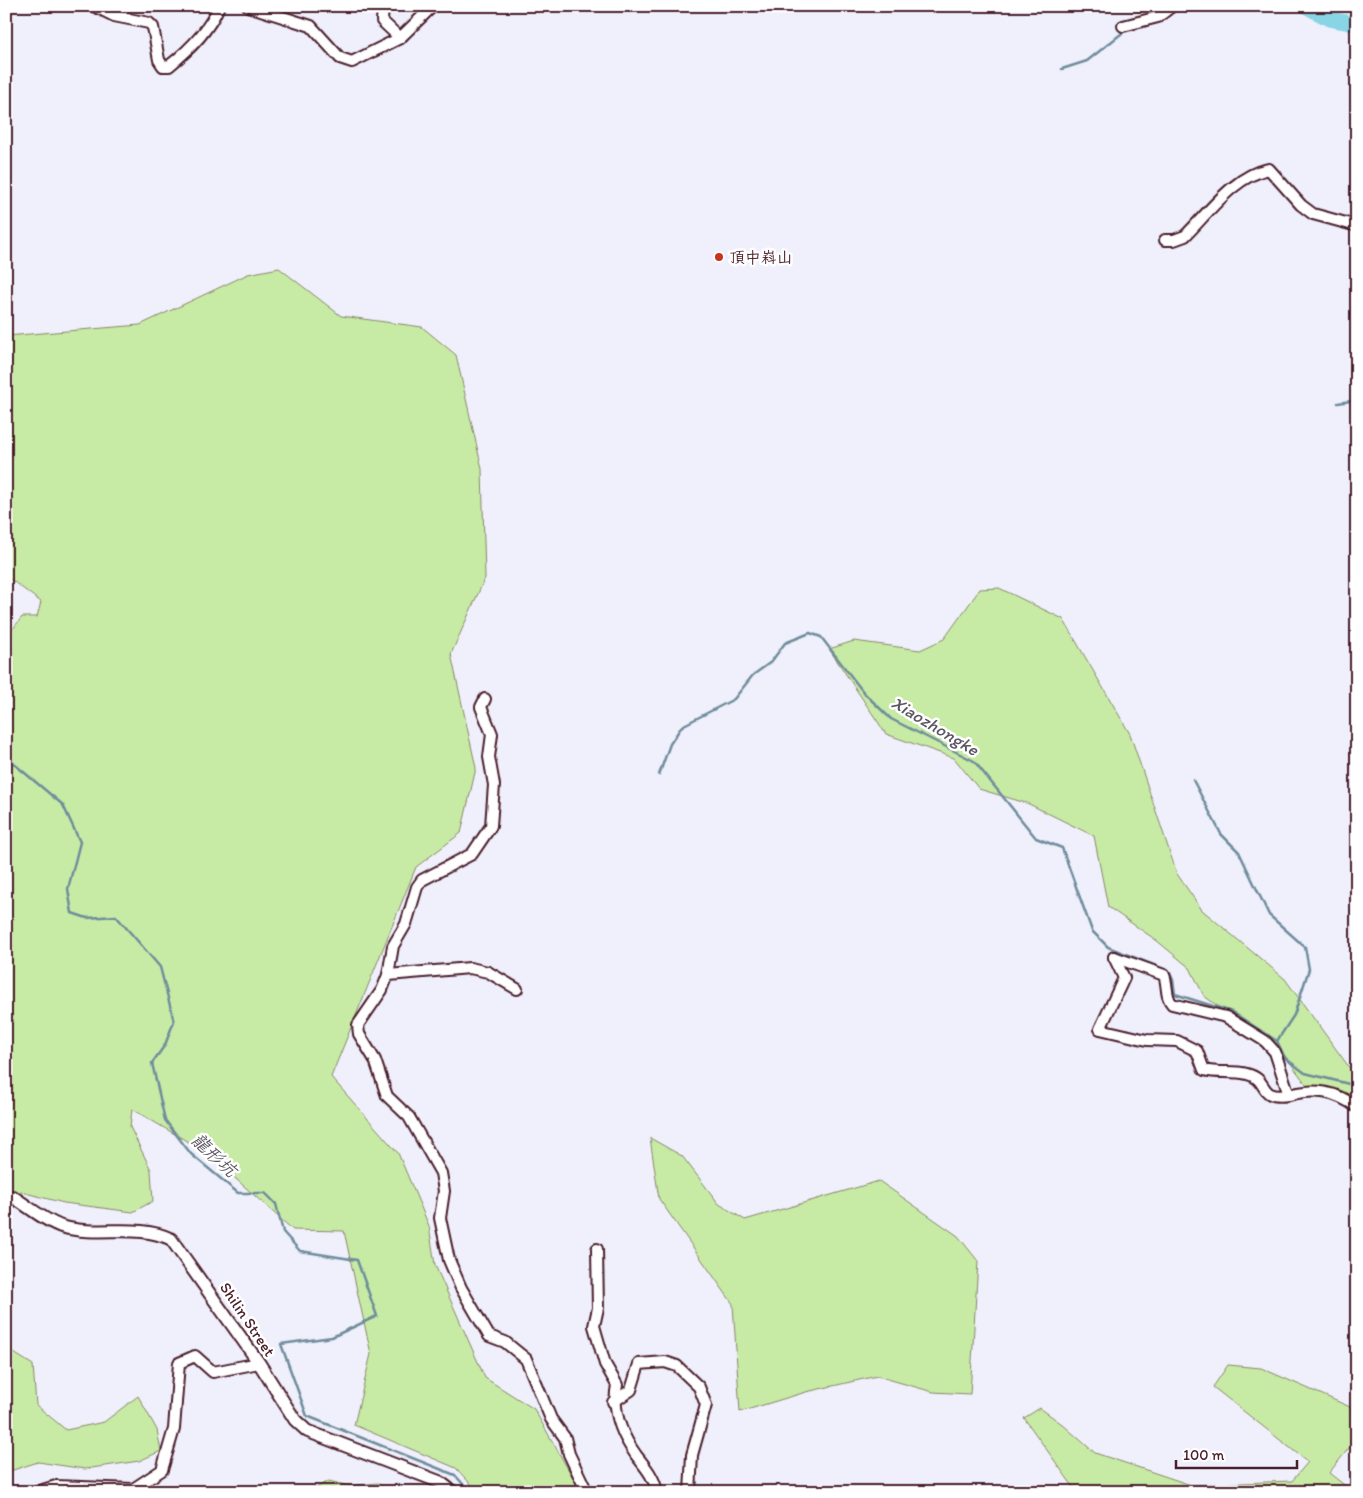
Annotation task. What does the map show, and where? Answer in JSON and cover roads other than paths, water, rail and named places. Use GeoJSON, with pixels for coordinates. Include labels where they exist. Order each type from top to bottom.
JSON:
{"type":"FeatureCollection","features":[{"type":"Feature","properties":{"kind":"street"},"geometry":{"type":"LineString","coordinates":[[94,6],[114,16],[149,23],[153,26],[159,60],[163,66],[168,66],[195,44],[216,16],[220,6]]}},
{"type":"Feature","properties":{"kind":"street"},"geometry":{"type":"LineString","coordinates":[[248,6],[311,26],[340,58],[346,62],[352,62],[400,38],[433,6]]}},
{"type":"Feature","properties":{"kind":"street"},"geometry":{"type":"LineString","coordinates":[[382,6],[382,21],[400,38]]}},
{"type":"Feature","properties":{"kind":"street"},"geometry":{"type":"LineString","coordinates":[[1123,26],[1158,17],[1172,6]]}},
{"type":"Feature","properties":{"kind":"street"},"geometry":{"type":"LineString","coordinates":[[1166,240],[1174,240],[1185,236],[1243,180],[1260,171],[1269,169],[1301,205],[1313,214],[1357,226]]}},
{"type":"Feature","properties":{"kind":"street"},"geometry":{"type":"LineString","coordinates":[[485,698],[481,707],[492,734],[489,757],[494,785],[491,826],[472,854],[422,880],[417,887],[406,924],[393,946],[388,975],[382,990],[358,1025],[359,1034],[375,1060],[387,1096],[409,1117],[441,1173],[444,1191],[440,1218],[449,1260],[461,1288],[488,1336],[505,1342],[526,1359],[552,1419],[565,1438],[569,1454],[587,1492]]}},
{"type":"Feature","properties":{"kind":"street"},"geometry":{"type":"LineString","coordinates":[[1289,1095],[1275,1052],[1265,1041],[1226,1018],[1172,1004],[1167,998],[1167,984],[1164,975],[1114,957],[1124,978],[1100,1029],[1147,1040],[1177,1041],[1197,1051],[1204,1070],[1248,1074],[1257,1078],[1269,1095],[1275,1097],[1289,1095],[1318,1090],[1345,1099],[1357,1107]]}},
{"type":"Feature","properties":{"kind":"street"},"geometry":{"type":"LineString","coordinates":[[388,975],[470,968],[488,972],[517,989]]}},
{"type":"Feature","properties":{"kind":"street","name":"Shilin Street"},"geometry":{"type":"LineString","coordinates":[[6,1196],[13,1197],[61,1227],[80,1230],[148,1231],[171,1239],[259,1363],[295,1420],[307,1431],[440,1482],[453,1492]]}},
{"type":"Feature","properties":{"kind":"street"},"geometry":{"type":"LineString","coordinates":[[596,1249],[598,1308],[594,1326],[605,1364],[617,1385],[614,1402],[617,1418],[634,1452],[654,1480],[657,1492]]}},
{"type":"Feature","properties":{"kind":"street"},"geometry":{"type":"LineString","coordinates":[[36,1492],[56,1486],[133,1489],[162,1470],[174,1429],[179,1362],[195,1356],[213,1372],[259,1363]]}},
{"type":"Feature","properties":{"kind":"street"},"geometry":{"type":"LineString","coordinates":[[614,1402],[631,1390],[639,1364],[648,1362],[665,1362],[677,1366],[699,1388],[706,1406],[692,1455],[690,1492]]}},
{"type":"Feature","properties":{"kind":"waterway"},"geometry":{"type":"LineString","coordinates":[[435,9],[441,6]]}},
{"type":"Feature","properties":{"kind":"waterway"},"geometry":{"type":"LineString","coordinates":[[1305,6],[1329,19],[1357,24]]}},
{"type":"Feature","properties":{"kind":"waterway"},"geometry":{"type":"LineString","coordinates":[[1153,23],[1161,21],[1167,16]]}},
{"type":"Feature","properties":{"kind":"waterway"},"geometry":{"type":"LineString","coordinates":[[1062,69],[1087,61],[1126,30]]}},
{"type":"Feature","properties":{"kind":"waterway"},"geometry":{"type":"LineString","coordinates":[[389,49],[405,42],[412,33]]}},
{"type":"Feature","properties":{"kind":"waterway"},"geometry":{"type":"LineString","coordinates":[[1338,403],[1357,400]]}},
{"type":"Feature","properties":{"kind":"waterway","name":"Xiaozhongke"},"geometry":{"type":"LineString","coordinates":[[659,775],[670,744],[682,726],[734,699],[753,675],[771,662],[785,643],[810,633],[821,637],[864,693],[891,719],[974,761],[1036,838],[1062,848],[1092,931],[1108,947],[1169,971],[1173,980],[1175,994],[1232,1012],[1277,1041],[1285,1058],[1305,1073],[1357,1086]]}},
{"type":"Feature","properties":{"kind":"waterway","name":"龍形坑"},"geometry":{"type":"LineString","coordinates":[[6,751],[13,763],[63,805],[80,842],[68,889],[72,913],[87,918],[116,916],[160,967],[174,1021],[165,1045],[152,1063],[165,1120],[191,1154],[238,1193],[265,1193],[276,1204],[283,1232],[300,1251],[357,1260],[377,1316],[332,1337],[281,1344],[307,1416],[455,1475],[470,1492]]}},
{"type":"Feature","properties":{"kind":"waterway"},"geometry":{"type":"LineString","coordinates":[[1193,780],[1221,834],[1239,852],[1269,915],[1305,947],[1309,969],[1294,1015],[1277,1041]]}},
{"type":"Feature","properties":{"kind":"place","name":"頂中嵙山"},"geometry":{"type":"Point","coordinates":[719,257]}}]}
